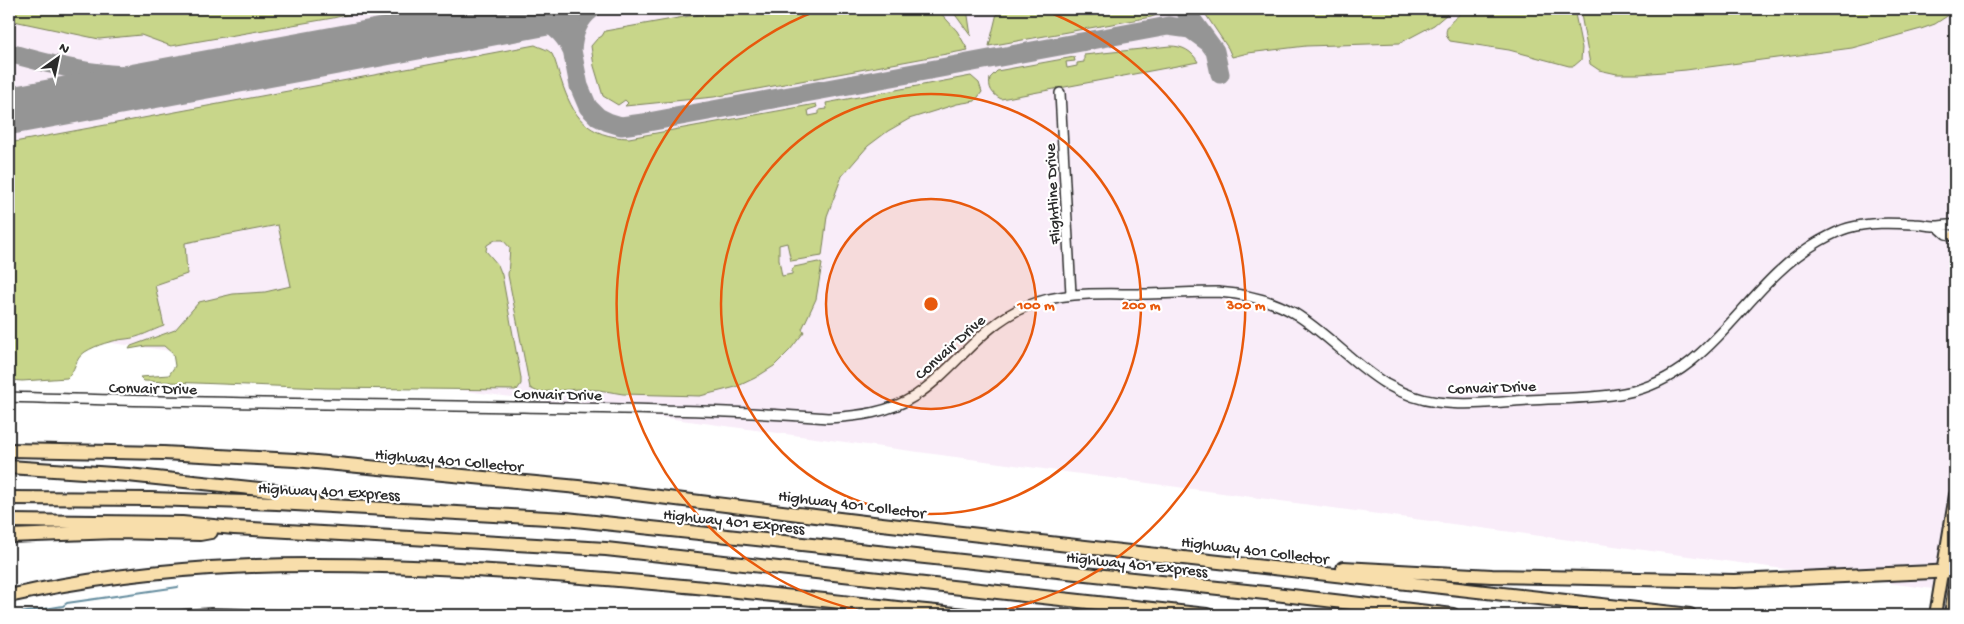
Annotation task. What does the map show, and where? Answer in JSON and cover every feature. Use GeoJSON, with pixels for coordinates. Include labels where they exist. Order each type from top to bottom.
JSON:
{"type":"FeatureCollection","features":[{"type":"Feature","properties":{"kind":"highway","name":"Highway 401 Collector"},"geometry":{"type":"LineString","coordinates":[[9,450],[164,453],[314,462],[578,487],[1690,615]]}},
{"type":"Feature","properties":{"kind":"highway"},"geometry":{"type":"LineString","coordinates":[[9,468],[128,475],[278,490],[337,506]]}},
{"type":"Feature","properties":{"kind":"highway","name":"Highway 401 Express"},"geometry":{"type":"LineString","coordinates":[[9,498],[150,499],[337,506],[575,520],[1275,594],[1453,615]]}},
{"type":"Feature","properties":{"kind":"highway"},"geometry":{"type":"LineString","coordinates":[[9,521],[182,523],[234,528],[615,550],[1207,615]]}},
{"type":"Feature","properties":{"kind":"highway"},"geometry":{"type":"LineString","coordinates":[[9,536],[116,532],[200,534],[234,528]]}},
{"type":"Feature","properties":{"kind":"highway"},"geometry":{"type":"LineString","coordinates":[[9,596],[52,586],[130,575],[200,568],[268,565],[406,566],[550,574],[687,585],[966,615]]}},
{"type":"Feature","properties":{"kind":"highway"},"geometry":{"type":"LineString","coordinates":[[1261,566],[1501,577],[1687,581],[1774,580],[1949,571]]}},
{"type":"Feature","properties":{"kind":"highway"},"geometry":{"type":"LineString","coordinates":[[9,588],[52,586]]}},
{"type":"Feature","properties":{"kind":"main road"},"geometry":{"type":"LineString","coordinates":[[1936,610],[1949,571],[1955,495]]}},
{"type":"Feature","properties":{"kind":"main road"},"geometry":{"type":"LineString","coordinates":[[1951,610],[1955,581]]}},
{"type":"Feature","properties":{"kind":"street","name":"Flightline Drive"},"geometry":{"type":"LineString","coordinates":[[1060,93],[1071,294]]}},
{"type":"Feature","properties":{"kind":"street","name":"Convair Drive"},"geometry":{"type":"LineString","coordinates":[[9,397],[246,404],[366,404],[604,409],[828,418],[861,416],[894,407],[914,396],[948,368],[992,326],[1026,306],[1071,294],[1218,292],[1261,298],[1282,307],[1305,320],[1386,383],[1405,393],[1435,402],[1457,404],[1622,394],[1668,379],[1687,366],[1723,332],[1787,263],[1834,233],[1848,228],[1893,223],[1937,226],[1946,234],[1955,233]]}},
{"type":"Feature","properties":{"kind":"street"},"geometry":{"type":"LineString","coordinates":[[183,615],[211,613],[276,615]]}},
{"type":"Feature","properties":{"kind":"shaded area"},"geometry":{"type":"Polygon","coordinates":[[[9,9],[1955,9],[1955,592],[52,335],[9,339],[9,9]]]}},
{"type":"Feature","properties":{"kind":"green space"},"geometry":{"type":"Polygon","coordinates":[[[9,9],[371,9],[333,18],[171,46],[141,35],[99,39],[9,20],[9,9]]]}},
{"type":"Feature","properties":{"kind":"green space"},"geometry":{"type":"Polygon","coordinates":[[[729,9],[937,9],[957,31],[968,50],[714,97],[625,106],[628,103],[625,100],[618,105],[603,96],[594,66],[591,46],[605,31],[729,9]]]}},
{"type":"Feature","properties":{"kind":"green space"},"geometry":{"type":"Polygon","coordinates":[[[951,9],[967,9],[971,36],[970,35],[951,9]]]}},
{"type":"Feature","properties":{"kind":"green space"},"geometry":{"type":"Polygon","coordinates":[[[998,9],[1163,9],[1160,14],[1151,17],[989,46],[998,9]]]}},
{"type":"Feature","properties":{"kind":"green space"},"geometry":{"type":"Polygon","coordinates":[[[1202,9],[1453,9],[1434,25],[1400,43],[1306,46],[1248,53],[1232,57],[1202,9]]]}},
{"type":"Feature","properties":{"kind":"green space"},"geometry":{"type":"Polygon","coordinates":[[[1465,9],[1574,9],[1582,48],[1581,60],[1574,66],[1569,66],[1509,50],[1450,41],[1446,32],[1447,28],[1465,9]]]}},
{"type":"Feature","properties":{"kind":"green space"},"geometry":{"type":"Polygon","coordinates":[[[1580,9],[1955,9],[1955,11],[1935,24],[1852,48],[1686,70],[1617,74],[1599,70],[1590,64],[1580,9]]]}},
{"type":"Feature","properties":{"kind":"green space"},"geometry":{"type":"Polygon","coordinates":[[[535,45],[552,54],[571,105],[577,114],[592,129],[615,137],[629,138],[816,104],[817,107],[808,110],[809,116],[819,114],[819,110],[827,109],[826,103],[971,76],[979,83],[982,92],[975,101],[957,104],[909,119],[888,131],[868,146],[842,176],[827,216],[822,256],[791,261],[787,243],[779,245],[782,276],[792,274],[794,267],[818,262],[822,264],[816,299],[802,329],[804,332],[790,350],[774,366],[736,387],[700,396],[623,394],[578,389],[538,392],[530,388],[508,275],[510,248],[503,240],[495,240],[487,245],[486,251],[498,265],[502,275],[521,378],[521,384],[517,390],[325,388],[144,381],[140,377],[169,375],[175,366],[173,354],[164,346],[146,346],[129,349],[131,346],[175,330],[199,302],[233,294],[265,292],[291,286],[278,225],[185,243],[187,274],[155,285],[164,326],[136,337],[110,342],[89,349],[81,355],[67,378],[9,380],[9,143],[535,45]]]}},
{"type":"Feature","properties":{"kind":"green space"},"geometry":{"type":"Polygon","coordinates":[[[1170,46],[1187,50],[1198,62],[1001,99],[990,88],[990,78],[997,71],[1074,57],[1075,61],[1066,62],[1067,68],[1084,62],[1084,55],[1170,46]]]}},
{"type":"Feature","properties":{"kind":"waterway"},"geometry":{"type":"LineString","coordinates":[[9,615],[63,606],[67,603],[178,587]]}},
{"type":"Feature","properties":{"kind":"taxiway"},"geometry":{"type":"LineString","coordinates":[[379,43],[486,9]]}},
{"type":"Feature","properties":{"kind":"taxiway"},"geometry":{"type":"LineString","coordinates":[[564,9],[579,86],[588,107],[598,117],[621,126],[1168,26],[1190,29],[1208,42]]}},
{"type":"Feature","properties":{"kind":"taxiway"},"geometry":{"type":"LineString","coordinates":[[456,29],[506,19],[522,18],[537,20],[550,25],[562,35],[572,51],[577,27],[583,17],[592,9]]}},
{"type":"Feature","properties":{"kind":"taxiway"},"geometry":{"type":"LineString","coordinates":[[1184,9],[1215,51],[1220,74]]}},
{"type":"Feature","properties":{"kind":"taxiway"},"geometry":{"type":"LineString","coordinates":[[9,53],[46,63],[97,73],[155,75],[229,70]]}},
{"type":"Feature","properties":{"kind":"runway"},"geometry":{"type":"LineString","coordinates":[[9,111],[560,9]]}}]}
